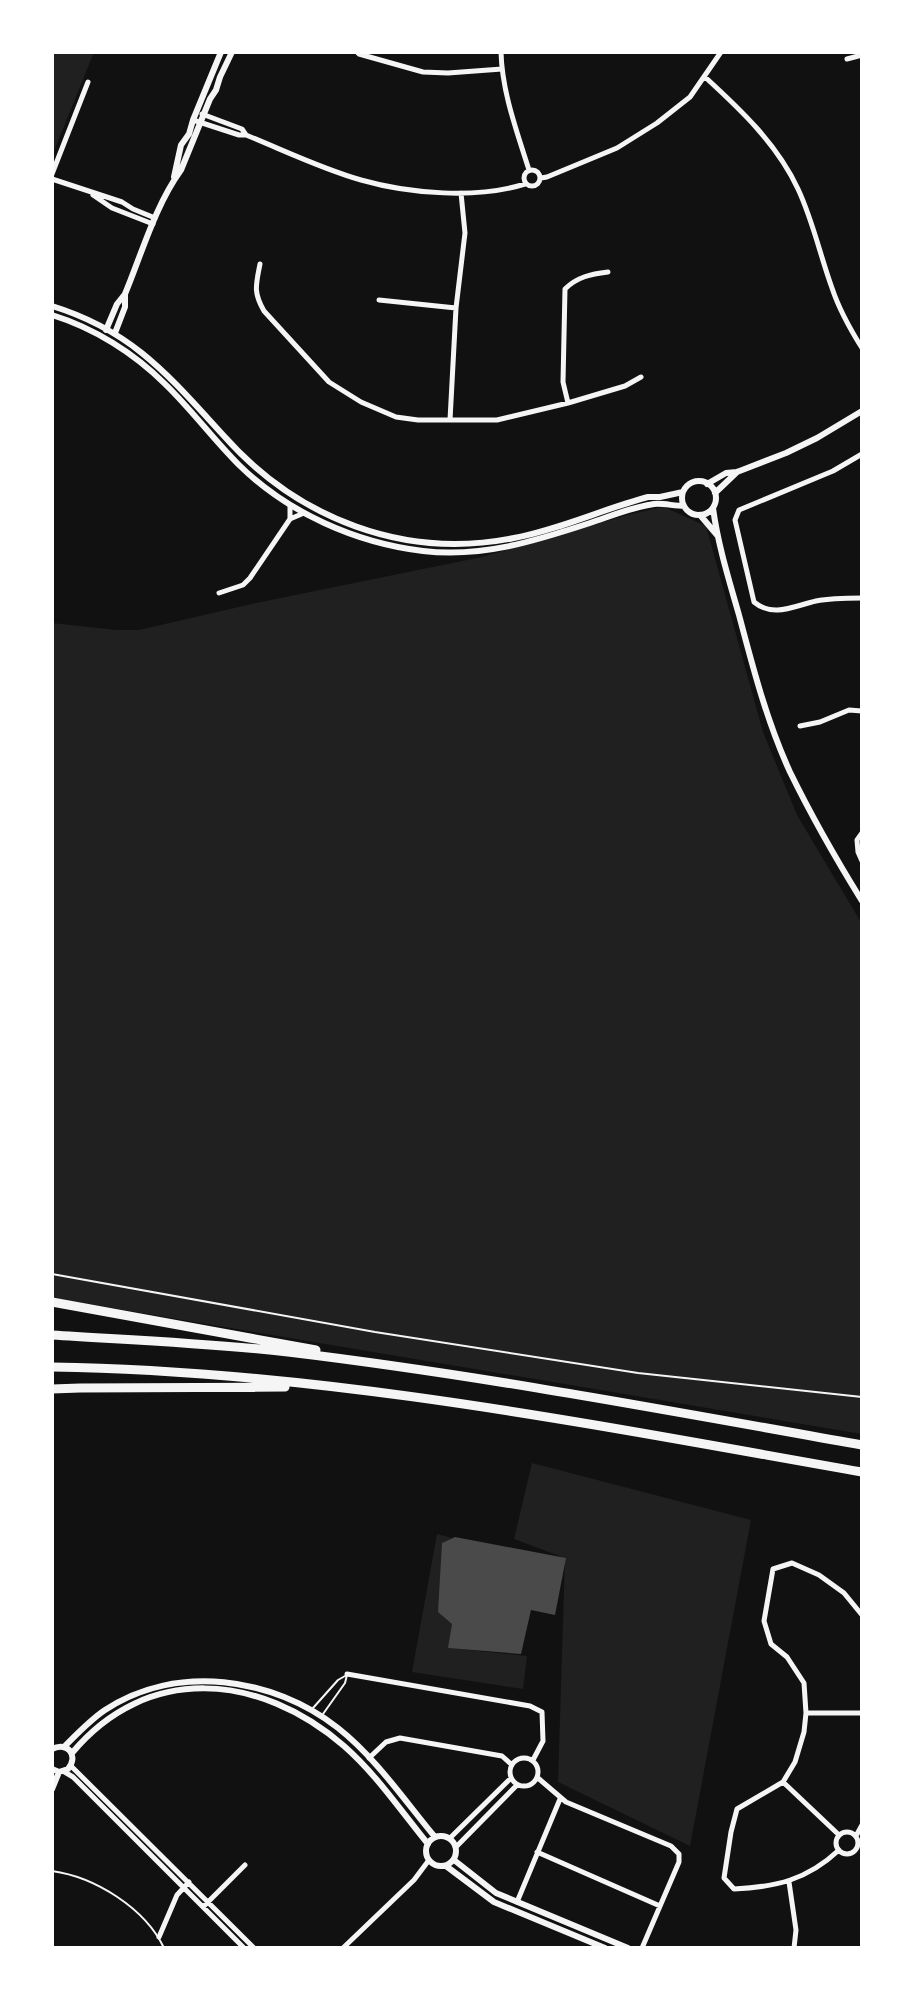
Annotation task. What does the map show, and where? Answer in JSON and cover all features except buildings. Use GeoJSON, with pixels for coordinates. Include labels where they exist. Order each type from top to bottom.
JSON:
{"type":"FeatureCollection","features":[{"type":"Feature","properties":{"kind":"highway"},"geometry":{"type":"LineString","coordinates":[[52,1302],[399,1366],[862,1445]]}},
{"type":"Feature","properties":{"kind":"highway"},"geometry":{"type":"LineString","coordinates":[[52,1335],[285,1352],[399,1366]]}},
{"type":"Feature","properties":{"kind":"highway"},"geometry":{"type":"LineString","coordinates":[[52,1367],[178,1373],[336,1387],[564,1420],[862,1472]]}},
{"type":"Feature","properties":{"kind":"highway"},"geometry":{"type":"LineString","coordinates":[[52,1389],[336,1387]]}},
{"type":"Feature","properties":{"kind":"street"},"geometry":{"type":"LineString","coordinates":[[103,337],[117,304],[125,294],[173,180],[181,145],[189,134],[221,52]]}},
{"type":"Feature","properties":{"kind":"street"},"geometry":{"type":"LineString","coordinates":[[173,180],[181,170],[232,52]]}},
{"type":"Feature","properties":{"kind":"street"},"geometry":{"type":"LineString","coordinates":[[357,52],[423,72],[502,69]]}},
{"type":"Feature","properties":{"kind":"street"},"geometry":{"type":"LineString","coordinates":[[501,52],[515,126],[529,170]]}},
{"type":"Feature","properties":{"kind":"street"},"geometry":{"type":"LineString","coordinates":[[541,178],[617,148],[657,123],[690,97],[721,52]]}},
{"type":"Feature","properties":{"kind":"street"},"geometry":{"type":"LineString","coordinates":[[847,59],[862,55]]}},
{"type":"Feature","properties":{"kind":"street"},"geometry":{"type":"LineString","coordinates":[[705,77],[747,115],[797,186],[814,227],[832,290],[862,348]]}},
{"type":"Feature","properties":{"kind":"street"},"geometry":{"type":"LineString","coordinates":[[88,82],[52,177],[89,191],[117,211],[154,221]]}},
{"type":"Feature","properties":{"kind":"street"},"geometry":{"type":"LineString","coordinates":[[196,111],[242,129],[246,135]]}},
{"type":"Feature","properties":{"kind":"street"},"geometry":{"type":"LineString","coordinates":[[193,120],[246,135],[360,180],[410,190],[461,193],[509,189],[525,184],[534,186],[541,178]]}},
{"type":"Feature","properties":{"kind":"street"},"geometry":{"type":"LineString","coordinates":[[529,170],[536,170],[541,178]]}},
{"type":"Feature","properties":{"kind":"street"},"geometry":{"type":"LineString","coordinates":[[525,184],[524,176],[529,170]]}},
{"type":"Feature","properties":{"kind":"street"},"geometry":{"type":"LineString","coordinates":[[450,420],[456,308],[465,233],[461,193]]}},
{"type":"Feature","properties":{"kind":"street"},"geometry":{"type":"LineString","coordinates":[[260,264],[255,287],[264,311],[329,382],[361,402],[396,417],[497,420],[625,386],[641,377]]}},
{"type":"Feature","properties":{"kind":"street"},"geometry":{"type":"LineString","coordinates":[[568,403],[563,382],[565,289],[582,277],[608,272]]}},
{"type":"Feature","properties":{"kind":"street"},"geometry":{"type":"LineString","coordinates":[[111,342],[125,307],[125,294]]}},
{"type":"Feature","properties":{"kind":"street"},"geometry":{"type":"LineString","coordinates":[[379,300],[456,308]]}},
{"type":"Feature","properties":{"kind":"street"},"geometry":{"type":"LineString","coordinates":[[52,306],[107,328],[140,350],[166,373],[247,460],[287,493],[336,520],[367,530],[419,542],[456,544],[503,540],[535,533],[624,503],[683,492]]}},
{"type":"Feature","properties":{"kind":"street"},"geometry":{"type":"LineString","coordinates":[[52,315],[103,337],[138,360],[166,384],[239,465],[290,505],[329,526],[374,541],[421,551],[466,552],[520,545],[658,503],[684,506]]}},
{"type":"Feature","properties":{"kind":"street"},"geometry":{"type":"LineString","coordinates":[[707,484],[715,493],[713,508],[700,515],[691,513],[684,506],[682,498],[683,492],[694,482],[707,484],[726,473],[737,472],[806,443],[862,411]]}},
{"type":"Feature","properties":{"kind":"street"},"geometry":{"type":"LineString","coordinates":[[862,454],[833,471],[739,510],[735,520],[754,602],[762,609],[779,611],[842,597],[862,598]]}},
{"type":"Feature","properties":{"kind":"street"},"geometry":{"type":"LineString","coordinates":[[715,493],[737,472]]}},
{"type":"Feature","properties":{"kind":"street"},"geometry":{"type":"LineString","coordinates":[[290,505],[290,519]]}},
{"type":"Feature","properties":{"kind":"street"},"geometry":{"type":"LineString","coordinates":[[713,508],[717,535],[756,681],[772,726],[796,784],[862,901]]}},
{"type":"Feature","properties":{"kind":"street"},"geometry":{"type":"LineString","coordinates":[[219,593],[243,585],[290,519],[304,513]]}},
{"type":"Feature","properties":{"kind":"street"},"geometry":{"type":"LineString","coordinates":[[700,515],[717,535]]}},
{"type":"Feature","properties":{"kind":"street"},"geometry":{"type":"LineString","coordinates":[[800,726],[820,722],[849,710],[862,711]]}},
{"type":"Feature","properties":{"kind":"street"},"geometry":{"type":"LineString","coordinates":[[862,833],[857,840],[862,861]]}},
{"type":"Feature","properties":{"kind":"street"},"geometry":{"type":"LineString","coordinates":[[839,1850],[824,1864],[789,1882],[734,1889],[724,1878],[737,1809],[783,1782],[795,1762],[804,1732],[804,1683],[787,1657],[771,1644],[764,1621],[773,1569],[792,1563],[819,1575],[844,1593],[862,1615]]}},
{"type":"Feature","properties":{"kind":"street"},"geometry":{"type":"LineString","coordinates":[[855,1606],[862,1603]]}},
{"type":"Feature","properties":{"kind":"street"},"geometry":{"type":"LineString","coordinates":[[347,1674],[530,1706],[542,1712],[543,1741],[533,1760]]}},
{"type":"Feature","properties":{"kind":"street"},"geometry":{"type":"LineString","coordinates":[[53,1748],[64,1747],[85,1726],[116,1703],[145,1690],[181,1681],[214,1681],[253,1692],[280,1705],[343,1746],[362,1763],[428,1844]]}},
{"type":"Feature","properties":{"kind":"street"},"geometry":{"type":"LineString","coordinates":[[72,1753],[96,1728],[151,1696],[190,1689],[267,1691],[311,1709],[339,1729],[369,1758],[435,1837]]}},
{"type":"Feature","properties":{"kind":"street"},"geometry":{"type":"LineString","coordinates":[[116,1703],[119,1712]]}},
{"type":"Feature","properties":{"kind":"street"},"geometry":{"type":"LineString","coordinates":[[806,1713],[862,1713]]}},
{"type":"Feature","properties":{"kind":"street"},"geometry":{"type":"LineString","coordinates":[[369,1758],[386,1742],[400,1738],[502,1756],[512,1765]]}},
{"type":"Feature","properties":{"kind":"street"},"geometry":{"type":"LineString","coordinates":[[64,1747],[72,1753],[71,1766]]}},
{"type":"Feature","properties":{"kind":"street"},"geometry":{"type":"LineString","coordinates":[[450,1838],[511,1778],[512,1765],[520,1759],[533,1760],[538,1768],[538,1778],[560,1799],[671,1846],[679,1854],[679,1862],[642,1948]]}},
{"type":"Feature","properties":{"kind":"street"},"geometry":{"type":"LineString","coordinates":[[58,1770],[71,1766]]}},
{"type":"Feature","properties":{"kind":"street"},"geometry":{"type":"LineString","coordinates":[[71,1766],[254,1948]]}},
{"type":"Feature","properties":{"kind":"street"},"geometry":{"type":"LineString","coordinates":[[52,1789],[58,1770]]}},
{"type":"Feature","properties":{"kind":"street"},"geometry":{"type":"LineString","coordinates":[[58,1770],[73,1777],[244,1948]]}},
{"type":"Feature","properties":{"kind":"street"},"geometry":{"type":"LineString","coordinates":[[511,1778],[517,1785],[529,1786],[538,1778]]}},
{"type":"Feature","properties":{"kind":"street"},"geometry":{"type":"LineString","coordinates":[[783,1782],[839,1835]]}},
{"type":"Feature","properties":{"kind":"street"},"geometry":{"type":"LineString","coordinates":[[446,1866],[454,1860],[456,1847],[517,1785]]}},
{"type":"Feature","properties":{"kind":"street"},"geometry":{"type":"LineString","coordinates":[[517,1902],[560,1799]]}},
{"type":"Feature","properties":{"kind":"street"},"geometry":{"type":"LineString","coordinates":[[403,1812],[410,1806]]}},
{"type":"Feature","properties":{"kind":"street"},"geometry":{"type":"LineString","coordinates":[[856,1836],[846,1832],[839,1835],[836,1843],[839,1850],[846,1853],[855,1850],[858,1844],[856,1836],[862,1825]]}},
{"type":"Feature","properties":{"kind":"street"},"geometry":{"type":"LineString","coordinates":[[456,1847],[450,1838],[440,1836],[435,1837],[426,1850],[433,1864],[446,1866],[494,1902],[605,1948]]}},
{"type":"Feature","properties":{"kind":"street"},"geometry":{"type":"LineString","coordinates":[[855,1850],[862,1857]]}},
{"type":"Feature","properties":{"kind":"street"},"geometry":{"type":"LineString","coordinates":[[537,1852],[660,1906]]}},
{"type":"Feature","properties":{"kind":"street"},"geometry":{"type":"LineString","coordinates":[[343,1948],[414,1880],[429,1860]]}},
{"type":"Feature","properties":{"kind":"street"},"geometry":{"type":"LineString","coordinates":[[454,1860],[496,1893],[628,1948]]}},
{"type":"Feature","properties":{"kind":"street"},"geometry":{"type":"LineString","coordinates":[[203,1907],[245,1865]]}},
{"type":"Feature","properties":{"kind":"street"},"geometry":{"type":"LineString","coordinates":[[159,1937],[177,1895],[189,1882]]}},
{"type":"Feature","properties":{"kind":"street"},"geometry":{"type":"LineString","coordinates":[[789,1882],[796,1930],[794,1948]]}},
{"type":"Feature","properties":{"kind":"street"},"geometry":{"type":"LineString","coordinates":[[565,1931],[569,1923]]}},
{"type":"Feature","properties":{"kind":"lane"},"geometry":{"type":"LineString","coordinates":[[304,1718],[347,1674]]}},
{"type":"Feature","properties":{"kind":"lane"},"geometry":{"type":"LineString","coordinates":[[315,1725],[345,1683],[347,1674]]}},
{"type":"Feature","properties":{"kind":"lane"},"geometry":{"type":"LineString","coordinates":[[52,1871],[79,1877],[116,1896],[141,1917],[159,1937],[164,1948]]}},
{"type":"Feature","properties":{"kind":"path"},"geometry":{"type":"LineString","coordinates":[[52,1274],[375,1332],[638,1373],[862,1397]]}},
{"type":"Feature","properties":{"kind":"shaded area"},"geometry":{"type":"Polygon","coordinates":[[[52,52],[94,52],[52,156],[52,52]]]}},
{"type":"Feature","properties":{"kind":"shaded area"},"geometry":{"type":"Polygon","coordinates":[[[664,507],[706,526],[763,732],[797,815],[862,924],[862,1434],[52,1298],[52,623],[139,630],[482,557],[664,507]]]}},
{"type":"Feature","properties":{"kind":"shaded area"},"geometry":{"type":"Polygon","coordinates":[[[532,1463],[751,1520],[690,1846],[558,1782],[565,1558],[514,1539],[532,1463]]]}},
{"type":"Feature","properties":{"kind":"shaded area"},"geometry":{"type":"Polygon","coordinates":[[[437,1534],[452,1538],[442,1543],[452,1624],[449,1648],[527,1656],[523,1689],[412,1672],[437,1534]]]}}]}
